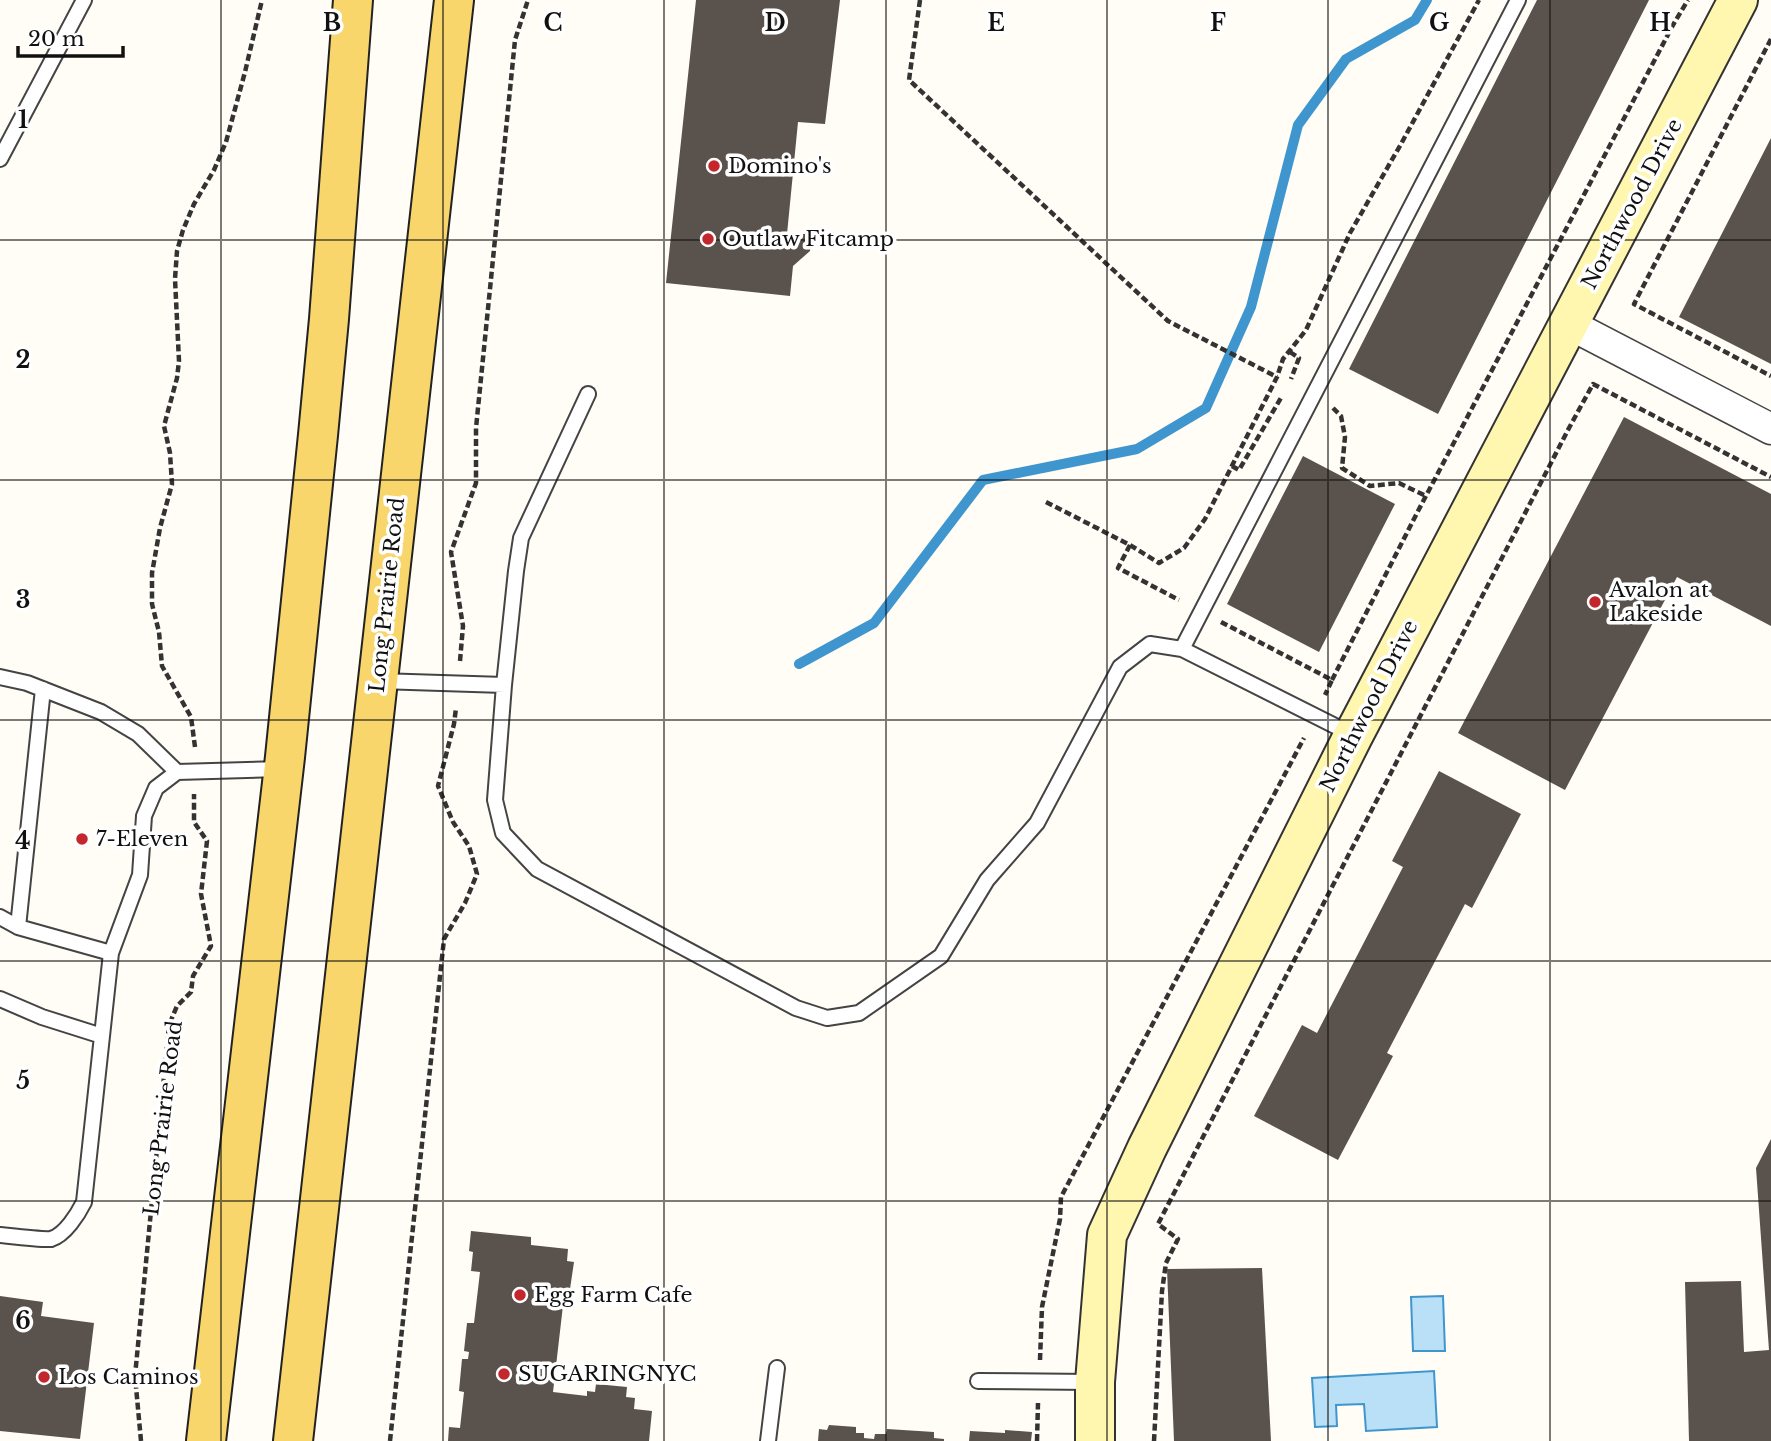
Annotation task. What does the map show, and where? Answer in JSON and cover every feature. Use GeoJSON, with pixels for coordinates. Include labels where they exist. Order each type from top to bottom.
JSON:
{"type":"FeatureCollection","features":[{"type":"Feature","properties":{"kind":"main road"},"geometry":{"type":"LineString","coordinates":[[206,1441],[283,769],[329,319],[353,0]]}},
{"type":"Feature","properties":{"kind":"main road","name":"Long Prairie Road"},"geometry":{"type":"LineString","coordinates":[[293,1441],[454,0]]}},
{"type":"Feature","properties":{"kind":"street","name":"Northwood Drive"},"geometry":{"type":"LineString","coordinates":[[1095,1441],[1095,1382],[1107,1235],[1153,1136],[1353,736],[1736,1]]}},
{"type":"Feature","properties":{"kind":"street"},"geometry":{"type":"LineString","coordinates":[[1569,324],[1771,429]]}},
{"type":"Feature","properties":{"kind":"lane"},"geometry":{"type":"LineString","coordinates":[[0,159],[83,0]]}},
{"type":"Feature","properties":{"kind":"lane"},"geometry":{"type":"LineString","coordinates":[[1182,649],[1518,0]]}},
{"type":"Feature","properties":{"kind":"lane"},"geometry":{"type":"LineString","coordinates":[[588,394],[521,538],[504,685],[495,800],[503,834],[537,869],[796,1008],[827,1018],[859,1013],[941,956],[987,880],[1037,823],[1120,667],[1150,644],[1182,649],[1353,736]]}},
{"type":"Feature","properties":{"kind":"lane"},"geometry":{"type":"LineString","coordinates":[[0,677],[27,683],[101,712],[138,734],[177,772]]}},
{"type":"Feature","properties":{"kind":"lane"},"geometry":{"type":"LineString","coordinates":[[377,681],[504,685]]}},
{"type":"Feature","properties":{"kind":"lane"},"geometry":{"type":"LineString","coordinates":[[18,927],[43,689]]}},
{"type":"Feature","properties":{"kind":"lane"},"geometry":{"type":"LineString","coordinates":[[0,1235],[51,1238],[65,1229],[84,1202],[111,953],[140,875],[144,816],[156,788],[177,772],[283,769]]}},
{"type":"Feature","properties":{"kind":"lane"},"geometry":{"type":"LineString","coordinates":[[0,917],[18,927],[111,953]]}},
{"type":"Feature","properties":{"kind":"lane"},"geometry":{"type":"LineString","coordinates":[[0,999],[42,1017],[102,1036]]}},
{"type":"Feature","properties":{"kind":"lane"},"geometry":{"type":"LineString","coordinates":[[768,1441],[777,1368]]}},
{"type":"Feature","properties":{"kind":"lane"},"geometry":{"type":"LineString","coordinates":[[978,1381],[1095,1382]]}},
{"type":"Feature","properties":{"kind":"path","name":"Long Prairie Road"},"geometry":{"type":"LineString","coordinates":[[141,1441],[135,1376],[169,1025],[177,1006],[191,992],[193,976],[211,946],[201,894],[207,841],[194,822],[193,811],[195,741],[191,717],[162,666],[159,632],[152,604],[152,573],[172,484],[170,453],[164,426],[179,361],[175,279],[177,251],[194,204],[214,170],[226,142],[261,0]]}},
{"type":"Feature","properties":{"kind":"path"},"geometry":{"type":"LineString","coordinates":[[390,1441],[444,939],[465,903],[477,874],[469,846],[453,822],[438,786],[454,724],[463,626],[451,552],[476,483],[476,428],[514,40],[528,0]]}},
{"type":"Feature","properties":{"kind":"path"},"geometry":{"type":"LineString","coordinates":[[920,0],[909,80],[1168,321],[1276,377]]}},
{"type":"Feature","properties":{"kind":"path"},"geometry":{"type":"LineString","coordinates":[[1046,502],[1159,563],[1184,548],[1205,519],[1283,359],[1306,330],[1350,233],[1479,0]]}},
{"type":"Feature","properties":{"kind":"path"},"geometry":{"type":"LineString","coordinates":[[1037,1441],[1042,1307],[1060,1219],[1061,1196],[1270,805],[1426,496],[1688,0]]}},
{"type":"Feature","properties":{"kind":"path"},"geometry":{"type":"LineString","coordinates":[[1771,39],[1634,304],[1771,376]]}},
{"type":"Feature","properties":{"kind":"path"},"geometry":{"type":"LineString","coordinates":[[1232,466],[1239,470],[1290,382],[1299,358],[1290,352]]}},
{"type":"Feature","properties":{"kind":"path"},"geometry":{"type":"LineString","coordinates":[[1290,382],[1324,399],[1341,416],[1345,437],[1342,468],[1370,486],[1399,483],[1426,496]]}},
{"type":"Feature","properties":{"kind":"path"},"geometry":{"type":"LineString","coordinates":[[1154,1441],[1162,1291],[1166,1263],[1178,1239],[1158,1224],[1593,384],[1771,477]]}},
{"type":"Feature","properties":{"kind":"path"},"geometry":{"type":"LineString","coordinates":[[1130,545],[1118,568],[1332,680]]}},
{"type":"Feature","properties":{"kind":"water"},"geometry":{"type":"Polygon","coordinates":[[[1443,1296],[1445,1351],[1413,1351],[1411,1297],[1443,1296]]]}},
{"type":"Feature","properties":{"kind":"water"},"geometry":{"type":"Polygon","coordinates":[[[1434,1371],[1437,1427],[1366,1431],[1364,1404],[1336,1405],[1337,1426],[1315,1427],[1312,1378],[1434,1371]]]}},
{"type":"Feature","properties":{"kind":"building"},"geometry":{"type":"Polygon","coordinates":[[[696,0],[840,0],[825,124],[798,122],[787,234],[813,234],[810,251],[793,266],[790,296],[666,283],[696,0]]]}},
{"type":"Feature","properties":{"kind":"building"},"geometry":{"type":"Polygon","coordinates":[[[1537,0],[1649,0],[1438,414],[1349,369],[1537,0]]]}},
{"type":"Feature","properties":{"kind":"building"},"geometry":{"type":"Polygon","coordinates":[[[1771,138],[1771,364],[1679,317],[1771,138]]]}},
{"type":"Feature","properties":{"kind":"building","name":"Avalon at Lakeside"},"geometry":{"type":"Polygon","coordinates":[[[1624,417],[1771,494],[1771,626],[1677,577],[1565,790],[1458,733],[1624,417]]]}},
{"type":"Feature","properties":{"kind":"building"},"geometry":{"type":"Polygon","coordinates":[[[1303,456],[1395,504],[1319,652],[1227,604],[1303,456]]]}},
{"type":"Feature","properties":{"kind":"building"},"geometry":{"type":"Polygon","coordinates":[[[1439,771],[1521,814],[1472,908],[1465,904],[1387,1053],[1393,1056],[1338,1160],[1254,1116],[1302,1025],[1317,1033],[1403,867],[1392,861],[1439,771]]]}},
{"type":"Feature","properties":{"kind":"building"},"geometry":{"type":"Polygon","coordinates":[[[1771,1139],[1771,1441],[1689,1441],[1685,1282],[1741,1281],[1744,1352],[1769,1350],[1756,1168],[1771,1139]]]}},
{"type":"Feature","properties":{"kind":"building"},"geometry":{"type":"Polygon","coordinates":[[[471,1231],[531,1237],[531,1245],[568,1249],[567,1261],[574,1262],[570,1289],[565,1288],[553,1392],[587,1396],[587,1391],[595,1392],[596,1384],[627,1387],[626,1397],[635,1398],[634,1409],[652,1411],[649,1441],[448,1441],[449,1427],[460,1428],[464,1392],[459,1391],[462,1359],[468,1359],[469,1352],[464,1351],[467,1323],[474,1323],[480,1272],[471,1271],[471,1231]]]}},
{"type":"Feature","properties":{"kind":"building"},"geometry":{"type":"Polygon","coordinates":[[[1262,1268],[1271,1441],[1174,1441],[1167,1269],[1262,1268]]]}},
{"type":"Feature","properties":{"kind":"building","name":"Los Caminos"},"geometry":{"type":"Polygon","coordinates":[[[0,1296],[43,1302],[41,1316],[94,1323],[80,1439],[0,1431],[0,1296]]]}},
{"type":"Feature","properties":{"kind":"building"},"geometry":{"type":"Polygon","coordinates":[[[829,1425],[856,1427],[856,1433],[864,1433],[864,1438],[874,1439],[875,1434],[886,1434],[887,1429],[934,1432],[934,1438],[944,1441],[818,1441],[819,1429],[827,1430],[829,1425]]]}},
{"type":"Feature","properties":{"kind":"building"},"geometry":{"type":"Polygon","coordinates":[[[1005,1430],[1032,1432],[1031,1441],[969,1441],[970,1431],[1005,1433],[1005,1430]]]}},
{"type":"Feature","properties":{"kind":"waterway"},"geometry":{"type":"LineString","coordinates":[[799,664],[874,623],[983,480],[1137,449],[1206,408],[1251,307],[1298,125],[1346,59],[1415,20],[1427,0]]}},
{"type":"Feature","properties":{"kind":"place","name":"Domino's"},"geometry":{"type":"Point","coordinates":[714,166]}},
{"type":"Feature","properties":{"kind":"place","name":"Outlaw Fitcamp"},"geometry":{"type":"Point","coordinates":[708,239]}},
{"type":"Feature","properties":{"kind":"place","name":"Avalon at Lakeside"},"geometry":{"type":"Point","coordinates":[1595,602]}},
{"type":"Feature","properties":{"kind":"place","name":"7-Eleven"},"geometry":{"type":"Point","coordinates":[82,839]}},
{"type":"Feature","properties":{"kind":"place","name":"Egg Farm Cafe"},"geometry":{"type":"Point","coordinates":[520,1295]}},
{"type":"Feature","properties":{"kind":"place","name":"SUGARINGNYC"},"geometry":{"type":"Point","coordinates":[504,1374]}},
{"type":"Feature","properties":{"kind":"place","name":"Los Caminos"},"geometry":{"type":"Point","coordinates":[44,1377]}}]}
